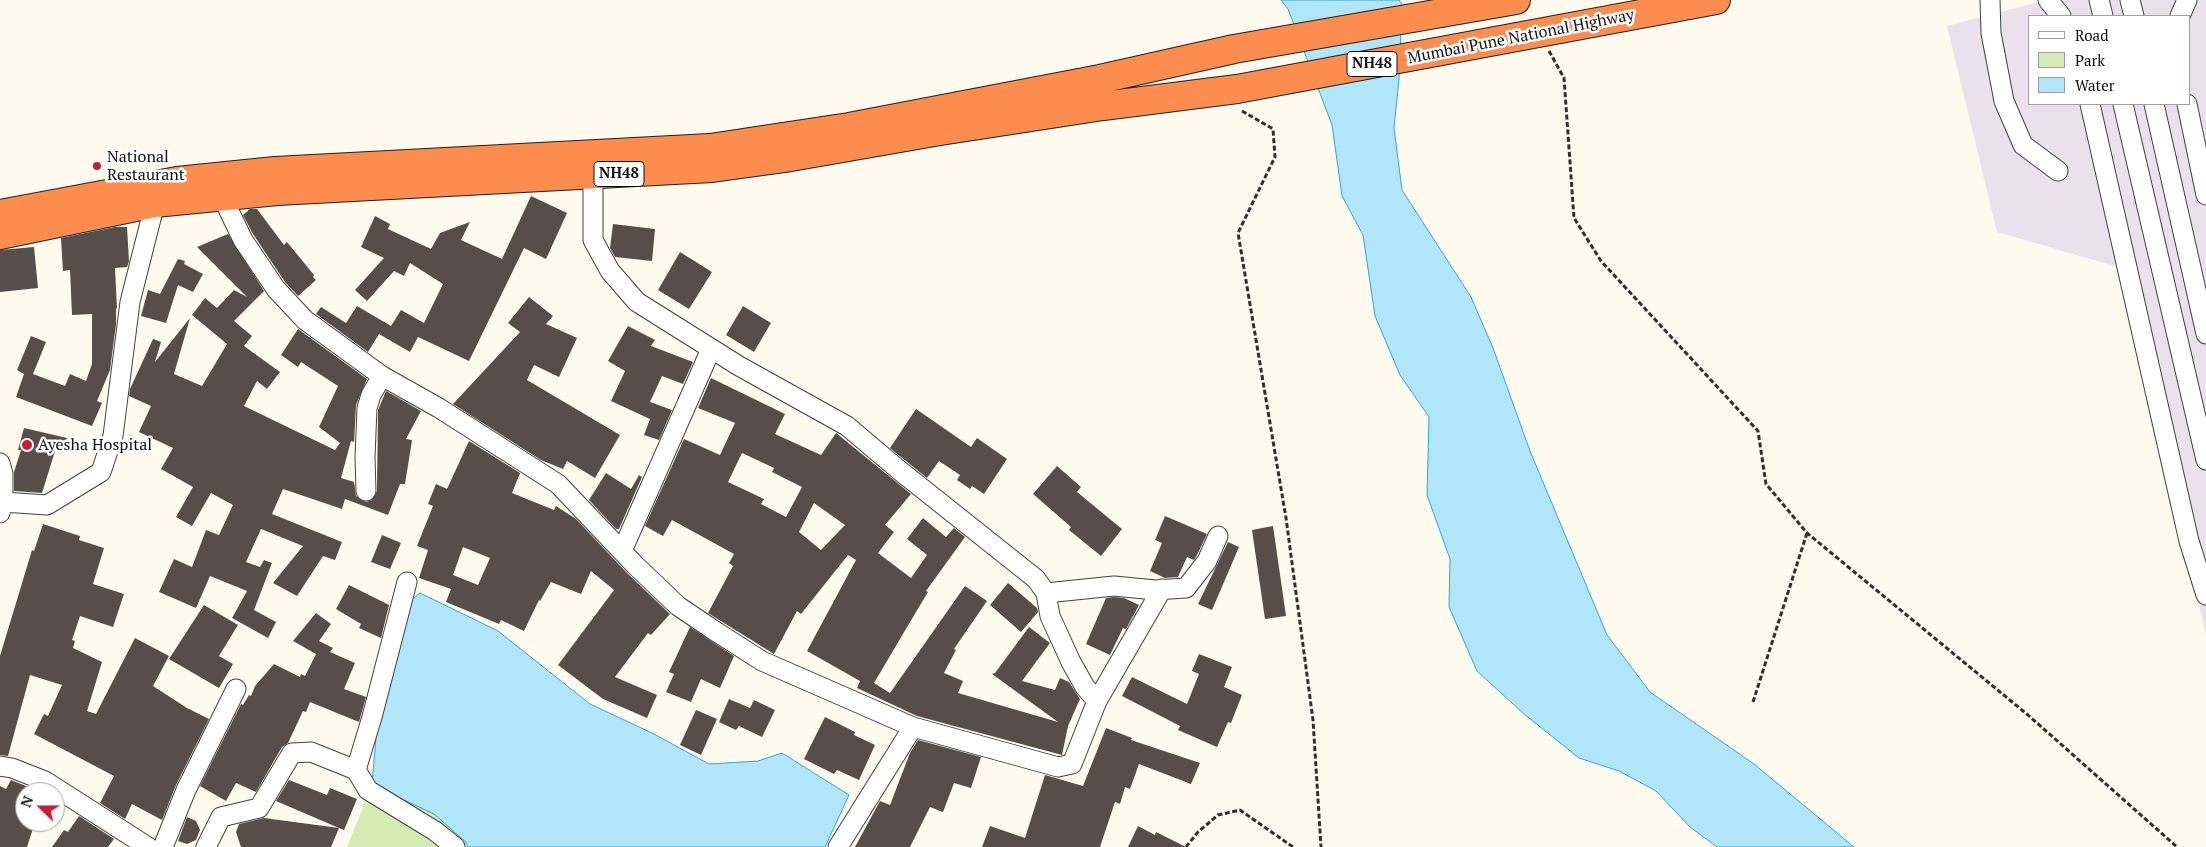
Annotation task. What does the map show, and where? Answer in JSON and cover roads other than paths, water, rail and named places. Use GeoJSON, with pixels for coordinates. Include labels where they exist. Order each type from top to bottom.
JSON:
{"type":"FeatureCollection","features":[{"type":"Feature","properties":{"kind":"highway","name":"Mumbai Pune National Highway"},"geometry":{"type":"LineString","coordinates":[[593,165],[712,168],[785,158],[949,129],[1224,91],[1716,0]]}},
{"type":"Feature","properties":{"kind":"highway","name":"NH48"},"geometry":{"type":"LineString","coordinates":[[0,214],[177,181],[217,187],[418,185],[593,165],[839,129],[1100,78],[1234,49],[1508,1]]}},
{"type":"Feature","properties":{"kind":"highway","name":"NH48"},"geometry":{"type":"LineString","coordinates":[[0,235],[155,203],[217,187]]}},
{"type":"Feature","properties":{"kind":"street"},"geometry":{"type":"LineString","coordinates":[[1990,0],[1991,33],[2004,100],[2023,145],[2058,172]]}},
{"type":"Feature","properties":{"kind":"street"},"geometry":{"type":"LineString","coordinates":[[2048,0],[2060,15]]}},
{"type":"Feature","properties":{"kind":"street"},"geometry":{"type":"LineString","coordinates":[[2099,0],[2103,15]]}},
{"type":"Feature","properties":{"kind":"street"},"geometry":{"type":"LineString","coordinates":[[2130,0],[2134,15]]}},
{"type":"Feature","properties":{"kind":"street"},"geometry":{"type":"LineString","coordinates":[[2180,15],[2187,0]]}},
{"type":"Feature","properties":{"kind":"street"},"geometry":{"type":"LineString","coordinates":[[2090,105],[2189,541],[2206,595]]}},
{"type":"Feature","properties":{"kind":"street"},"geometry":{"type":"LineString","coordinates":[[2123,105],[2206,460]]}},
{"type":"Feature","properties":{"kind":"street"},"geometry":{"type":"LineString","coordinates":[[2154,105],[2206,332]]}},
{"type":"Feature","properties":{"kind":"street"},"geometry":{"type":"LineString","coordinates":[[2187,105],[2206,195]]}},
{"type":"Feature","properties":{"kind":"street"},"geometry":{"type":"LineString","coordinates":[[593,165],[593,240],[610,272],[637,302],[739,366],[847,426],[1036,579],[1046,593],[1050,616],[1071,662],[1085,687],[1097,701]]}},
{"type":"Feature","properties":{"kind":"street"},"geometry":{"type":"LineString","coordinates":[[217,187],[243,240],[276,289],[305,320],[382,376],[431,404],[558,484],[678,606],[762,661],[913,727],[1058,767],[1072,764],[1097,701],[1162,589]]}},
{"type":"Feature","properties":{"kind":"street"},"geometry":{"type":"LineString","coordinates":[[0,463],[4,474],[2,508],[47,505],[101,472],[112,436],[130,302],[155,203]]}},
{"type":"Feature","properties":{"kind":"street"},"geometry":{"type":"LineString","coordinates":[[622,551],[712,349]]}},
{"type":"Feature","properties":{"kind":"street"},"geometry":{"type":"LineString","coordinates":[[366,491],[367,408],[370,396],[382,376]]}},
{"type":"Feature","properties":{"kind":"street"},"geometry":{"type":"LineString","coordinates":[[1046,593],[1114,586],[1162,589],[1186,588],[1208,561],[1218,536]]}},
{"type":"Feature","properties":{"kind":"street"},"geometry":{"type":"LineString","coordinates":[[356,770],[372,717],[407,582]]}},
{"type":"Feature","properties":{"kind":"street"},"geometry":{"type":"LineString","coordinates":[[164,847],[186,790],[236,689]]}},
{"type":"Feature","properties":{"kind":"street"},"geometry":{"type":"LineString","coordinates":[[838,847],[913,727]]}},
{"type":"Feature","properties":{"kind":"street"},"geometry":{"type":"LineString","coordinates":[[206,847],[221,817],[259,808],[292,753],[311,752],[356,770],[368,790],[435,830],[455,847]]}},
{"type":"Feature","properties":{"kind":"street"},"geometry":{"type":"LineString","coordinates":[[0,766],[12,768],[45,781],[148,847]]}},
{"type":"Feature","properties":{"kind":"water"},"geometry":{"type":"Polygon","coordinates":[[[1281,0],[1399,0],[1402,4],[1399,79],[1394,128],[1402,190],[1471,297],[1493,348],[1530,451],[1607,635],[1650,692],[1754,764],[1854,847],[1717,847],[1690,827],[1656,791],[1619,771],[1579,758],[1524,714],[1477,671],[1449,607],[1450,559],[1427,495],[1429,417],[1400,375],[1375,316],[1363,235],[1342,196],[1332,125],[1288,9],[1281,0]]]}},
{"type":"Feature","properties":{"kind":"water"},"geometry":{"type":"Polygon","coordinates":[[[420,593],[498,631],[590,704],[652,733],[709,764],[758,761],[782,753],[849,795],[825,847],[468,847],[466,842],[434,814],[372,785],[377,725],[405,605],[420,593]]]}},
{"type":"Feature","properties":{"kind":"place","name":"National Restaurant"},"geometry":{"type":"Point","coordinates":[97,166]}},
{"type":"Feature","properties":{"kind":"place","name":"Ayesha Hospital"},"geometry":{"type":"Point","coordinates":[27,445]}}]}
